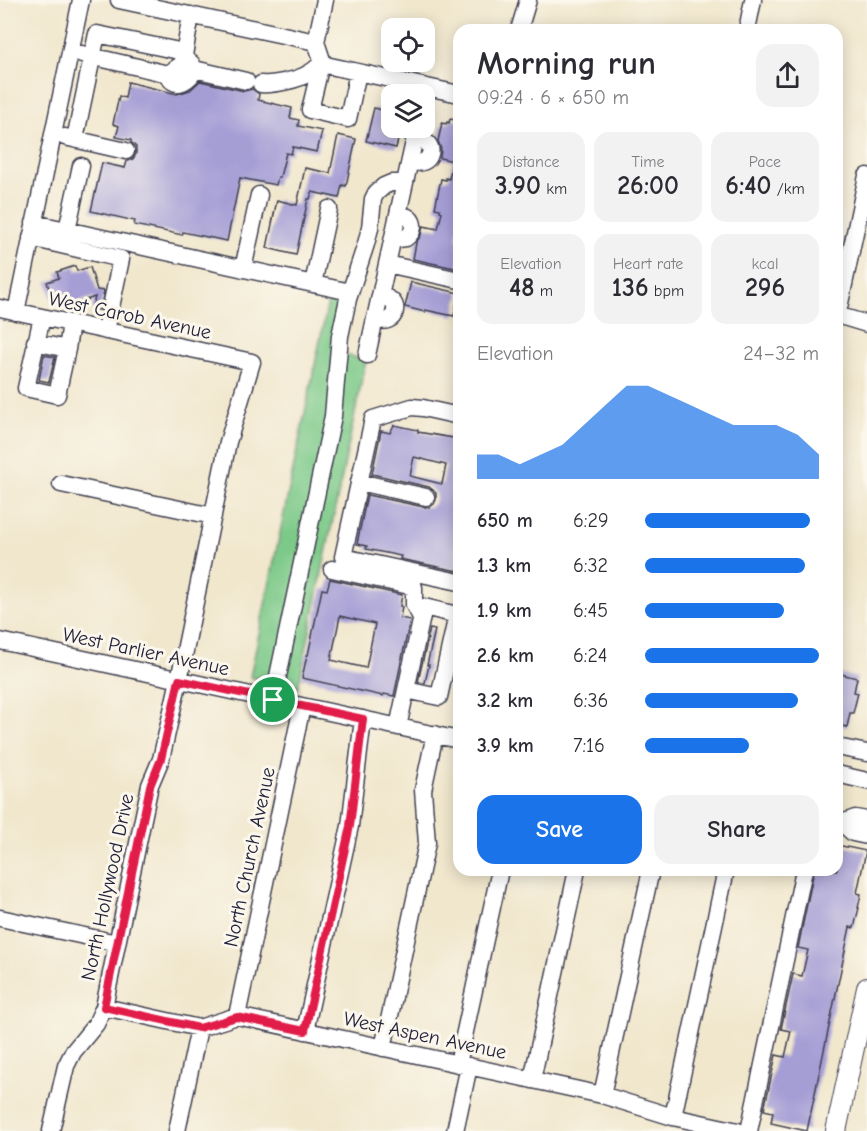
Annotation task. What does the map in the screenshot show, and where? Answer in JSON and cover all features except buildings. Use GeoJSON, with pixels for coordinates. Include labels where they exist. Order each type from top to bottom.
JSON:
{"type":"FeatureCollection","features":[{"type":"Feature","properties":{"kind":"main road"},"geometry":{"type":"LineString","coordinates":[[836,1131],[867,988]]}},
{"type":"Feature","properties":{"kind":"street"},"geometry":{"type":"LineString","coordinates":[[8,310],[33,230],[81,0]]}},
{"type":"Feature","properties":{"kind":"street"},"geometry":{"type":"LineString","coordinates":[[119,0],[316,42]]}},
{"type":"Feature","properties":{"kind":"street"},"geometry":{"type":"LineString","coordinates":[[325,0],[316,42],[322,60],[310,110],[348,119],[358,72]]}},
{"type":"Feature","properties":{"kind":"street"},"geometry":{"type":"LineString","coordinates":[[521,24],[528,0]]}},
{"type":"Feature","properties":{"kind":"street"},"geometry":{"type":"LineString","coordinates":[[748,24],[753,0]]}},
{"type":"Feature","properties":{"kind":"street"},"geometry":{"type":"LineString","coordinates":[[70,51],[168,74],[171,80],[179,83],[191,76],[187,61],[191,15]]}},
{"type":"Feature","properties":{"kind":"street"},"geometry":{"type":"LineString","coordinates":[[75,139],[97,34],[254,82],[276,83],[303,76],[321,64]]}},
{"type":"Feature","properties":{"kind":"street"},"geometry":{"type":"LineString","coordinates":[[321,64],[400,84]]}},
{"type":"Feature","properties":{"kind":"street"},"geometry":{"type":"LineString","coordinates":[[435,92],[453,93]]}},
{"type":"Feature","properties":{"kind":"street"},"geometry":{"type":"LineString","coordinates":[[53,135],[126,151]]}},
{"type":"Feature","properties":{"kind":"street"},"geometry":{"type":"LineString","coordinates":[[367,355],[415,138]]}},
{"type":"Feature","properties":{"kind":"street"},"geometry":{"type":"LineString","coordinates":[[67,230],[81,165]]}},
{"type":"Feature","properties":{"kind":"street"},"geometry":{"type":"LineString","coordinates":[[843,288],[867,176]]}},
{"type":"Feature","properties":{"kind":"street"},"geometry":{"type":"LineString","coordinates":[[273,700],[333,416],[339,345],[350,292],[370,228],[371,207],[376,193],[384,186],[391,183],[405,183]]}},
{"type":"Feature","properties":{"kind":"street"},"geometry":{"type":"LineString","coordinates":[[243,269],[259,195]]}},
{"type":"Feature","properties":{"kind":"street"},"geometry":{"type":"LineString","coordinates":[[313,284],[329,209]]}},
{"type":"Feature","properties":{"kind":"street"},"geometry":{"type":"LineString","coordinates":[[33,230],[67,230],[350,292]]}},
{"type":"Feature","properties":{"kind":"street"},"geometry":{"type":"LineString","coordinates":[[33,230],[121,259],[106,331]]}},
{"type":"Feature","properties":{"kind":"street"},"geometry":{"type":"LineString","coordinates":[[387,264],[453,279]]}},
{"type":"Feature","properties":{"kind":"street","name":"West Carob Avenue"},"geometry":{"type":"LineString","coordinates":[[8,310],[252,363]]}},
{"type":"Feature","properties":{"kind":"street"},"geometry":{"type":"LineString","coordinates":[[42,317],[26,388],[57,395],[71,324]]}},
{"type":"Feature","properties":{"kind":"street"},"geometry":{"type":"LineString","coordinates":[[843,318],[867,324]]}},
{"type":"Feature","properties":{"kind":"street"},"geometry":{"type":"LineString","coordinates":[[35,342],[67,349]]}},
{"type":"Feature","properties":{"kind":"street","name":"North Hollywood Drive"},"geometry":{"type":"LineString","coordinates":[[51,1131],[66,1066],[73,1052],[96,1024],[104,1007],[150,786],[161,759],[179,680],[228,442],[252,363]]}},
{"type":"Feature","properties":{"kind":"street"},"geometry":{"type":"LineString","coordinates":[[453,415],[412,407],[373,419],[343,557],[453,581]]}},
{"type":"Feature","properties":{"kind":"street"},"geometry":{"type":"LineString","coordinates":[[359,482],[426,497]]}},
{"type":"Feature","properties":{"kind":"street"},"geometry":{"type":"LineString","coordinates":[[61,484],[213,516]]}},
{"type":"Feature","properties":{"kind":"street"},"geometry":{"type":"LineString","coordinates":[[332,569],[414,587],[420,609],[398,727]]}},
{"type":"Feature","properties":{"kind":"street"},"geometry":{"type":"LineString","coordinates":[[420,609],[453,614]]}},
{"type":"Feature","properties":{"kind":"street"},"geometry":{"type":"LineString","coordinates":[[406,690],[439,697],[453,637]]}},
{"type":"Feature","properties":{"kind":"street","name":"West Parlier Avenue"},"geometry":{"type":"LineString","coordinates":[[0,641],[453,738]]}},
{"type":"Feature","properties":{"kind":"street","name":"North Church Avenue"},"geometry":{"type":"LineString","coordinates":[[237,1017],[302,706]]}},
{"type":"Feature","properties":{"kind":"street"},"geometry":{"type":"LineString","coordinates":[[305,1031],[350,826],[363,719]]}},
{"type":"Feature","properties":{"kind":"street"},"geometry":{"type":"LineString","coordinates":[[383,1048],[428,843],[423,790],[435,734]]}},
{"type":"Feature","properties":{"kind":"street"},"geometry":{"type":"LineString","coordinates":[[843,748],[867,753]]}},
{"type":"Feature","properties":{"kind":"street"},"geometry":{"type":"LineString","coordinates":[[843,775],[867,781]]}},
{"type":"Feature","properties":{"kind":"street"},"geometry":{"type":"LineString","coordinates":[[843,821],[855,818],[867,820]]}},
{"type":"Feature","properties":{"kind":"street"},"geometry":{"type":"LineString","coordinates":[[843,825],[853,833],[867,836]]}},
{"type":"Feature","properties":{"kind":"street"},"geometry":{"type":"LineString","coordinates":[[455,1131],[464,1065],[499,876]]}},
{"type":"Feature","properties":{"kind":"street"},"geometry":{"type":"LineString","coordinates":[[532,1080],[576,876]]}},
{"type":"Feature","properties":{"kind":"street"},"geometry":{"type":"LineString","coordinates":[[602,1095],[650,876]]}},
{"type":"Feature","properties":{"kind":"street"},"geometry":{"type":"LineString","coordinates":[[673,1117],[725,876]]}},
{"type":"Feature","properties":{"kind":"street"},"geometry":{"type":"LineString","coordinates":[[749,1131],[803,876]]}},
{"type":"Feature","properties":{"kind":"street"},"geometry":{"type":"LineString","coordinates":[[0,918],[117,943]]}},
{"type":"Feature","properties":{"kind":"street","name":"West Aspen Avenue"},"geometry":{"type":"LineString","coordinates":[[104,1007],[199,1028],[237,1017],[602,1095],[673,1117],[738,1131]]}},
{"type":"Feature","properties":{"kind":"street"},"geometry":{"type":"LineString","coordinates":[[177,1131],[199,1028]]}},
{"type":"Feature","properties":{"kind":"green space"},"geometry":{"type":"Polygon","coordinates":[[[328,302],[346,307],[338,353],[366,360],[298,688],[250,677],[328,302]]]}},
{"type":"Feature","properties":{"kind":"route"},"geometry":{"type":"LineString","coordinates":[[179,680],[273,700],[363,719],[350,826],[305,1031],[237,1017],[199,1028],[104,1007],[150,786],[161,759],[179,680]]}}]}
